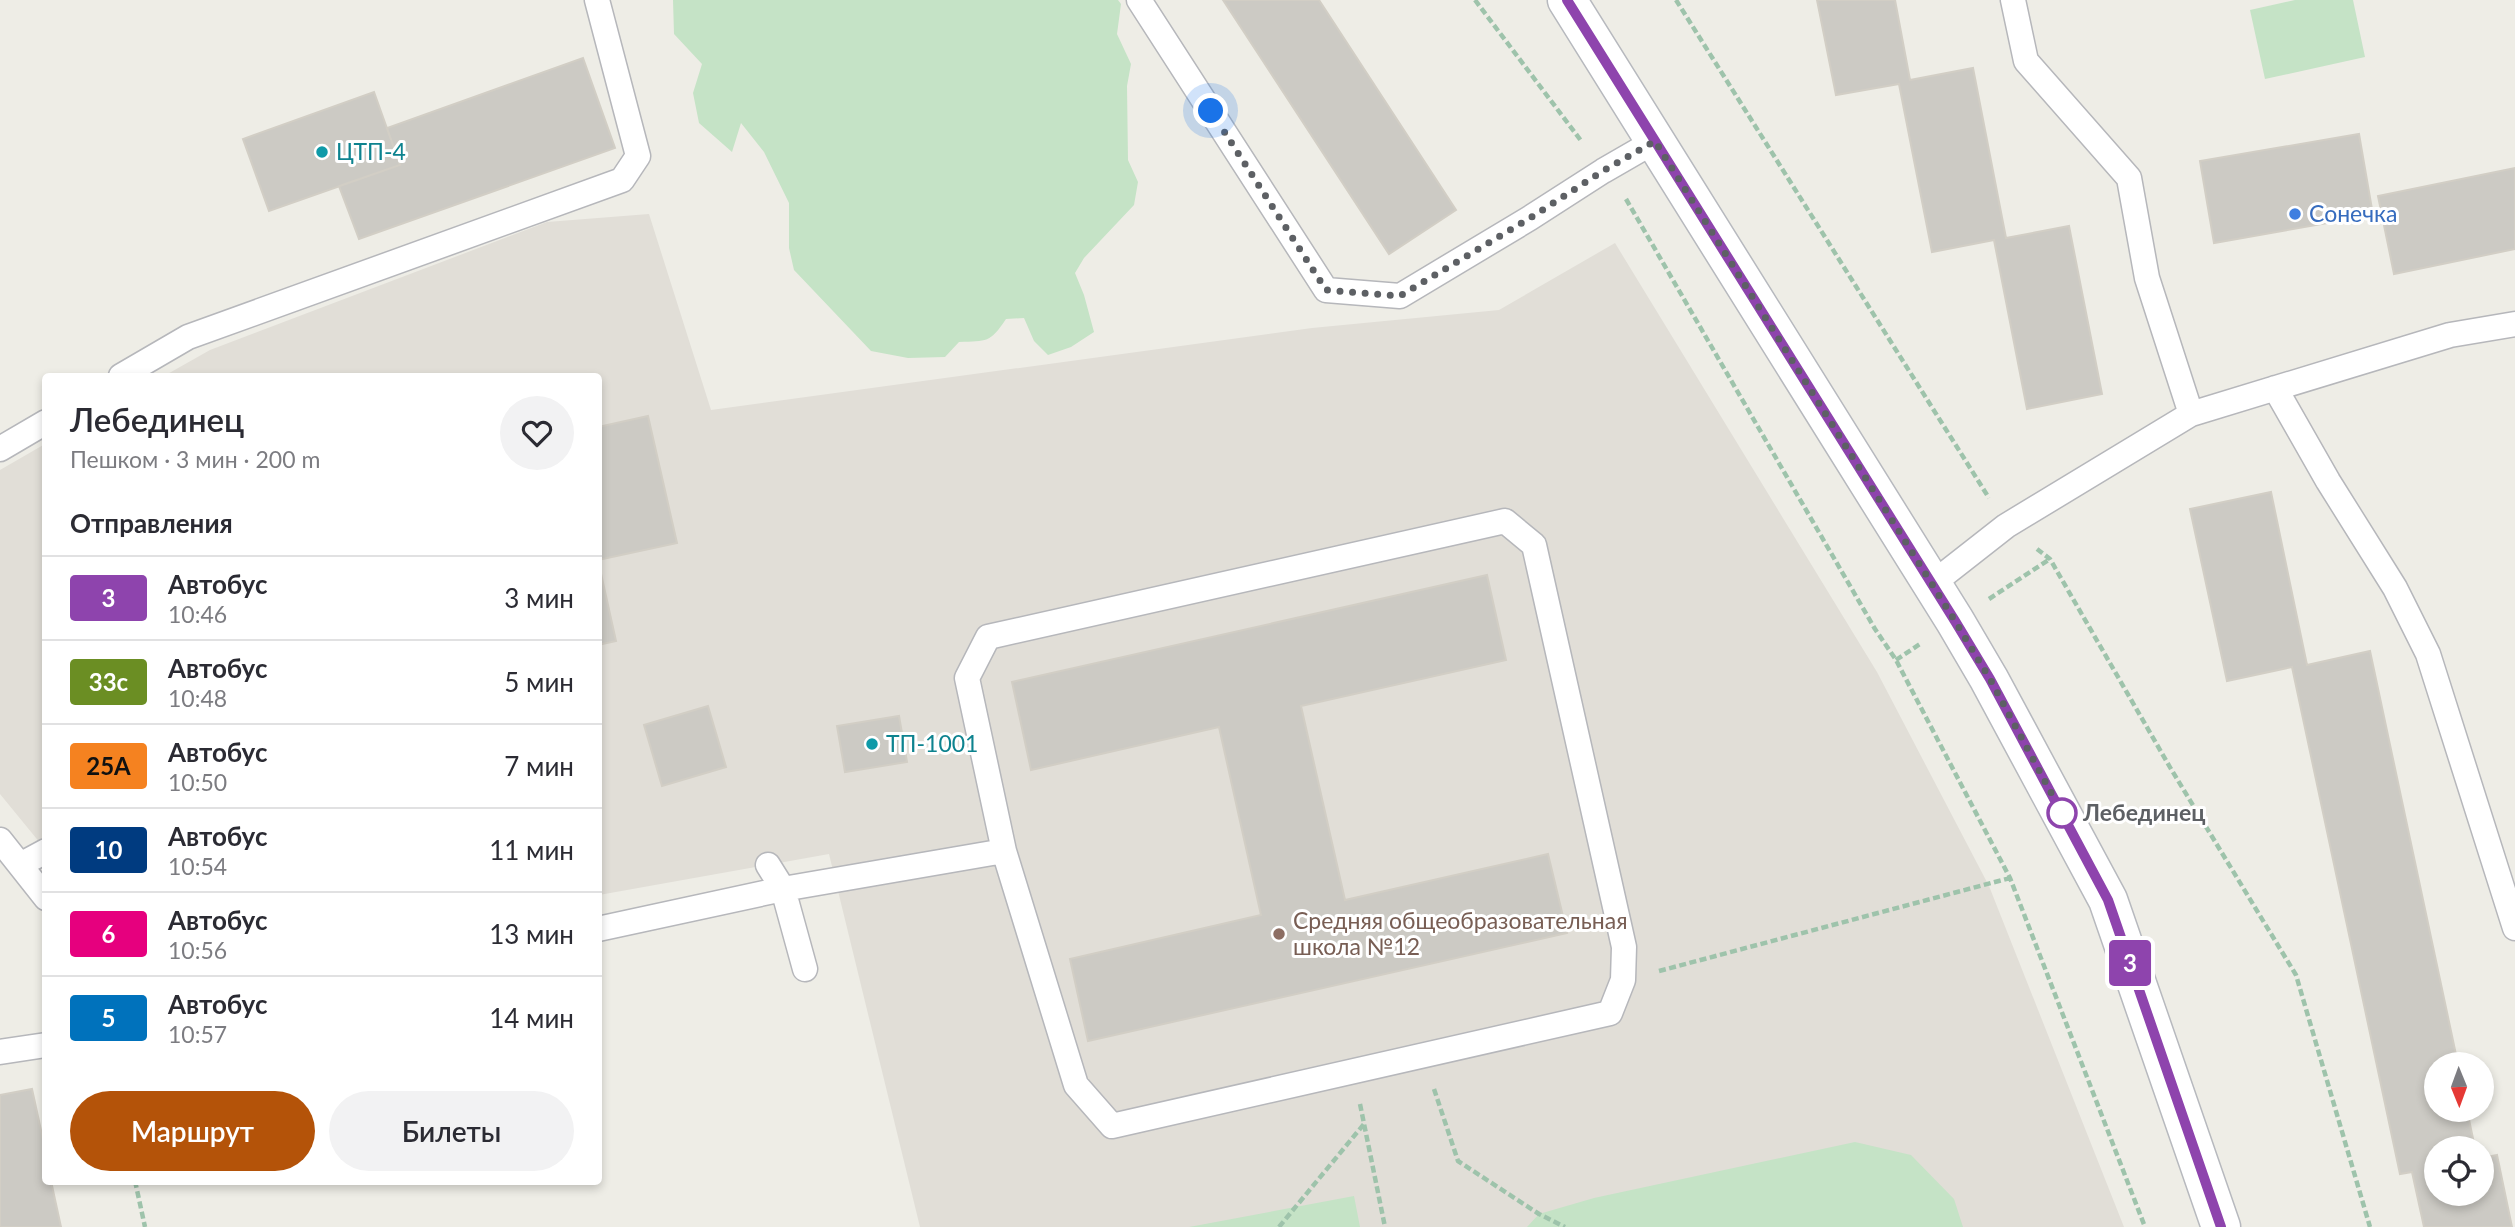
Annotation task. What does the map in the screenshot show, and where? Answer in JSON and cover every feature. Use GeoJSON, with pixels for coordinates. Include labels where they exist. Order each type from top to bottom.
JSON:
{"type":"FeatureCollection","features":[{"type":"Feature","properties":{"kind":"main road"},"geometry":{"type":"LineString","coordinates":[[1567,0],[1990,679],[2108,900],[2221,1227]]}},
{"type":"Feature","properties":{"kind":"lane"},"geometry":{"type":"LineString","coordinates":[[126,373],[188,337],[622,180],[638,156],[597,0]]}},
{"type":"Feature","properties":{"kind":"lane"},"geometry":{"type":"LineString","coordinates":[[1139,0],[1326,290],[1400,296],[1655,141]]}},
{"type":"Feature","properties":{"kind":"lane"},"geometry":{"type":"LineString","coordinates":[[2013,0],[2026,61],[2129,178],[2147,278],[2191,414]]}},
{"type":"Feature","properties":{"kind":"lane"},"geometry":{"type":"LineString","coordinates":[[1932,584],[2006,526],[2191,414],[2450,335],[2515,324]]}},
{"type":"Feature","properties":{"kind":"lane"},"geometry":{"type":"LineString","coordinates":[[2275,388],[2328,481],[2395,588],[2428,654],[2515,928]]}},
{"type":"Feature","properties":{"kind":"lane"},"geometry":{"type":"LineString","coordinates":[[0,449],[42,424]]}},
{"type":"Feature","properties":{"kind":"lane"},"geometry":{"type":"LineString","coordinates":[[1505,520],[1534,545],[1624,947],[1623,981],[1610,1013],[1112,1126],[1076,1085],[1004,851],[967,678],[988,637],[1505,520]]}},
{"type":"Feature","properties":{"kind":"lane"},"geometry":{"type":"LineString","coordinates":[[0,839],[42,893]]}},
{"type":"Feature","properties":{"kind":"lane"},"geometry":{"type":"LineString","coordinates":[[602,928],[783,889],[1004,851]]}},
{"type":"Feature","properties":{"kind":"lane"},"geometry":{"type":"LineString","coordinates":[[20,865],[42,853]]}},
{"type":"Feature","properties":{"kind":"lane"},"geometry":{"type":"LineString","coordinates":[[768,865],[783,889],[805,969]]}},
{"type":"Feature","properties":{"kind":"lane"},"geometry":{"type":"LineString","coordinates":[[0,1052],[42,1046]]}},
{"type":"Feature","properties":{"kind":"path"},"geometry":{"type":"LineString","coordinates":[[1475,0],[1630,203],[1868,617],[1896,660],[2010,878],[2145,1227]]}},
{"type":"Feature","properties":{"kind":"path"},"geometry":{"type":"LineString","coordinates":[[1676,0],[2006,526],[2050,559],[2171,769],[2296,975],[2370,1227]]}},
{"type":"Feature","properties":{"kind":"path"},"geometry":{"type":"LineString","coordinates":[[1623,981],[2010,878]]}},
{"type":"Feature","properties":{"kind":"path"},"geometry":{"type":"LineString","coordinates":[[1422,1055],[1458,1161],[1539,1214],[1565,1227]]}},
{"type":"Feature","properties":{"kind":"path"},"geometry":{"type":"LineString","coordinates":[[1354,1071],[1385,1227]]}},
{"type":"Feature","properties":{"kind":"path"},"geometry":{"type":"LineString","coordinates":[[1279,1227],[1364,1124]]}},
{"type":"Feature","properties":{"kind":"path"},"geometry":{"type":"LineString","coordinates":[[136,1185],[145,1227]]}},
{"type":"Feature","properties":{"kind":"shaded area"},"geometry":{"type":"Polygon","coordinates":[[[649,214],[711,410],[1312,328],[1499,310],[1615,243],[1877,672],[1989,886],[2124,1227],[920,1227],[829,854],[602,894],[602,373],[169,373],[210,350],[547,222],[649,214]]]}},
{"type":"Feature","properties":{"kind":"shaded area"},"geometry":{"type":"Polygon","coordinates":[[[42,446],[42,845],[0,794],[0,470],[42,446]]]}},
{"type":"Feature","properties":{"kind":"green space"},"geometry":{"type":"Polygon","coordinates":[[[673,0],[1118,0],[1121,4],[1117,34],[1131,64],[1127,86],[1128,160],[1138,182],[1134,205],[1084,258],[1075,273],[1094,332],[1071,347],[1048,355],[1034,341],[1024,318],[1006,319],[991,337],[982,341],[959,342],[945,357],[908,358],[871,351],[794,270],[789,248],[789,203],[764,152],[741,123],[732,152],[699,123],[693,93],[702,64],[674,34],[673,0]]]}},
{"type":"Feature","properties":{"kind":"green space"},"geometry":{"type":"Polygon","coordinates":[[[2295,0],[2353,0],[2365,57],[2265,79],[2250,10],[2295,0]]]}},
{"type":"Feature","properties":{"kind":"green space"},"geometry":{"type":"Polygon","coordinates":[[[1855,1142],[1911,1155],[1954,1199],[1963,1227],[1527,1227],[1539,1214],[1594,1198],[1855,1142]]]}},
{"type":"Feature","properties":{"kind":"green space"},"geometry":{"type":"Polygon","coordinates":[[[1354,1196],[1360,1227],[1189,1227],[1354,1196]]]}},
{"type":"Feature","properties":{"kind":"building"},"geometry":{"type":"Polygon","coordinates":[[[1223,0],[1319,0],[1456,210],[1389,254],[1223,0]]]}},
{"type":"Feature","properties":{"kind":"building"},"geometry":{"type":"Polygon","coordinates":[[[1817,0],[1895,0],[1910,80],[1973,68],[2006,238],[2069,226],[2102,394],[2027,409],[1994,240],[1932,252],[1899,84],[1836,95],[1817,0]]]}},
{"type":"Feature","properties":{"kind":"building"},"geometry":{"type":"Polygon","coordinates":[[[583,58],[615,148],[359,239],[339,186],[400,165],[387,128],[583,58]]]}},
{"type":"Feature","properties":{"kind":"building","name":"ЦТП-4"},"geometry":{"type":"Polygon","coordinates":[[[374,92],[400,165],[269,211],[243,139],[374,92]]]}},
{"type":"Feature","properties":{"kind":"building"},"geometry":{"type":"Polygon","coordinates":[[[2359,134],[2373,215],[2214,243],[2200,161],[2359,134]]]}},
{"type":"Feature","properties":{"kind":"building"},"geometry":{"type":"Polygon","coordinates":[[[2515,168],[2515,249],[2394,274],[2378,196],[2515,168]]]}},
{"type":"Feature","properties":{"kind":"building"},"geometry":{"type":"Polygon","coordinates":[[[648,416],[677,543],[602,559],[602,426],[648,416]]]}},
{"type":"Feature","properties":{"kind":"building"},"geometry":{"type":"Polygon","coordinates":[[[2271,492],[2307,665],[2370,651],[2455,1052],[2424,1052],[2424,1122],[2470,1122],[2472,1136],[2424,1136],[2424,1206],[2494,1206],[2494,1156],[2497,1155],[2512,1227],[2424,1227],[2412,1172],[2400,1174],[2292,667],[2227,681],[2190,509],[2271,492]]]}},
{"type":"Feature","properties":{"kind":"building"},"geometry":{"type":"Polygon","coordinates":[[[1487,575],[1506,660],[1301,706],[1345,900],[1548,854],[1567,933],[1088,1041],[1070,959],[1261,915],[1219,727],[1031,770],[1012,682],[1487,575]]]}},
{"type":"Feature","properties":{"kind":"building"},"geometry":{"type":"Polygon","coordinates":[[[602,578],[616,641],[602,644],[602,578]]]}},
{"type":"Feature","properties":{"kind":"building"},"geometry":{"type":"Polygon","coordinates":[[[708,706],[726,767],[662,786],[644,725],[708,706]]]}},
{"type":"Feature","properties":{"kind":"building","name":"ТП-1001"},"geometry":{"type":"Polygon","coordinates":[[[899,716],[907,762],[845,772],[837,726],[899,716]]]}},
{"type":"Feature","properties":{"kind":"building"},"geometry":{"type":"Polygon","coordinates":[[[32,1089],[42,1135],[42,1185],[52,1185],[61,1227],[0,1227],[0,1095],[32,1089]]]}},
{"type":"Feature","properties":{"kind":"bus line","name":"3"},"geometry":{"type":"LineString","coordinates":[[1567,0],[1990,679],[2108,900],[2221,1227]]}},
{"type":"Feature","properties":{"kind":"place","name":"ЦТП-4"},"geometry":{"type":"Point","coordinates":[322,152]}},
{"type":"Feature","properties":{"kind":"place","name":"Сонечка"},"geometry":{"type":"Point","coordinates":[2295,214]}},
{"type":"Feature","properties":{"kind":"place","name":"ТП-1001"},"geometry":{"type":"Point","coordinates":[872,744]}},
{"type":"Feature","properties":{"kind":"place","name":"Лебединец"},"geometry":{"type":"Point","coordinates":[2062,813]}},
{"type":"Feature","properties":{"kind":"place","name":"Средняя общеобразовательная школа №12"},"geometry":{"type":"Point","coordinates":[1279,934]}},
{"type":"Feature","properties":{"kind":"route"},"geometry":{"type":"LineString","coordinates":[[1211,111],[1326,290],[1400,296],[1655,141],[1955,621],[1990,679],[2062,813]]}}]}
